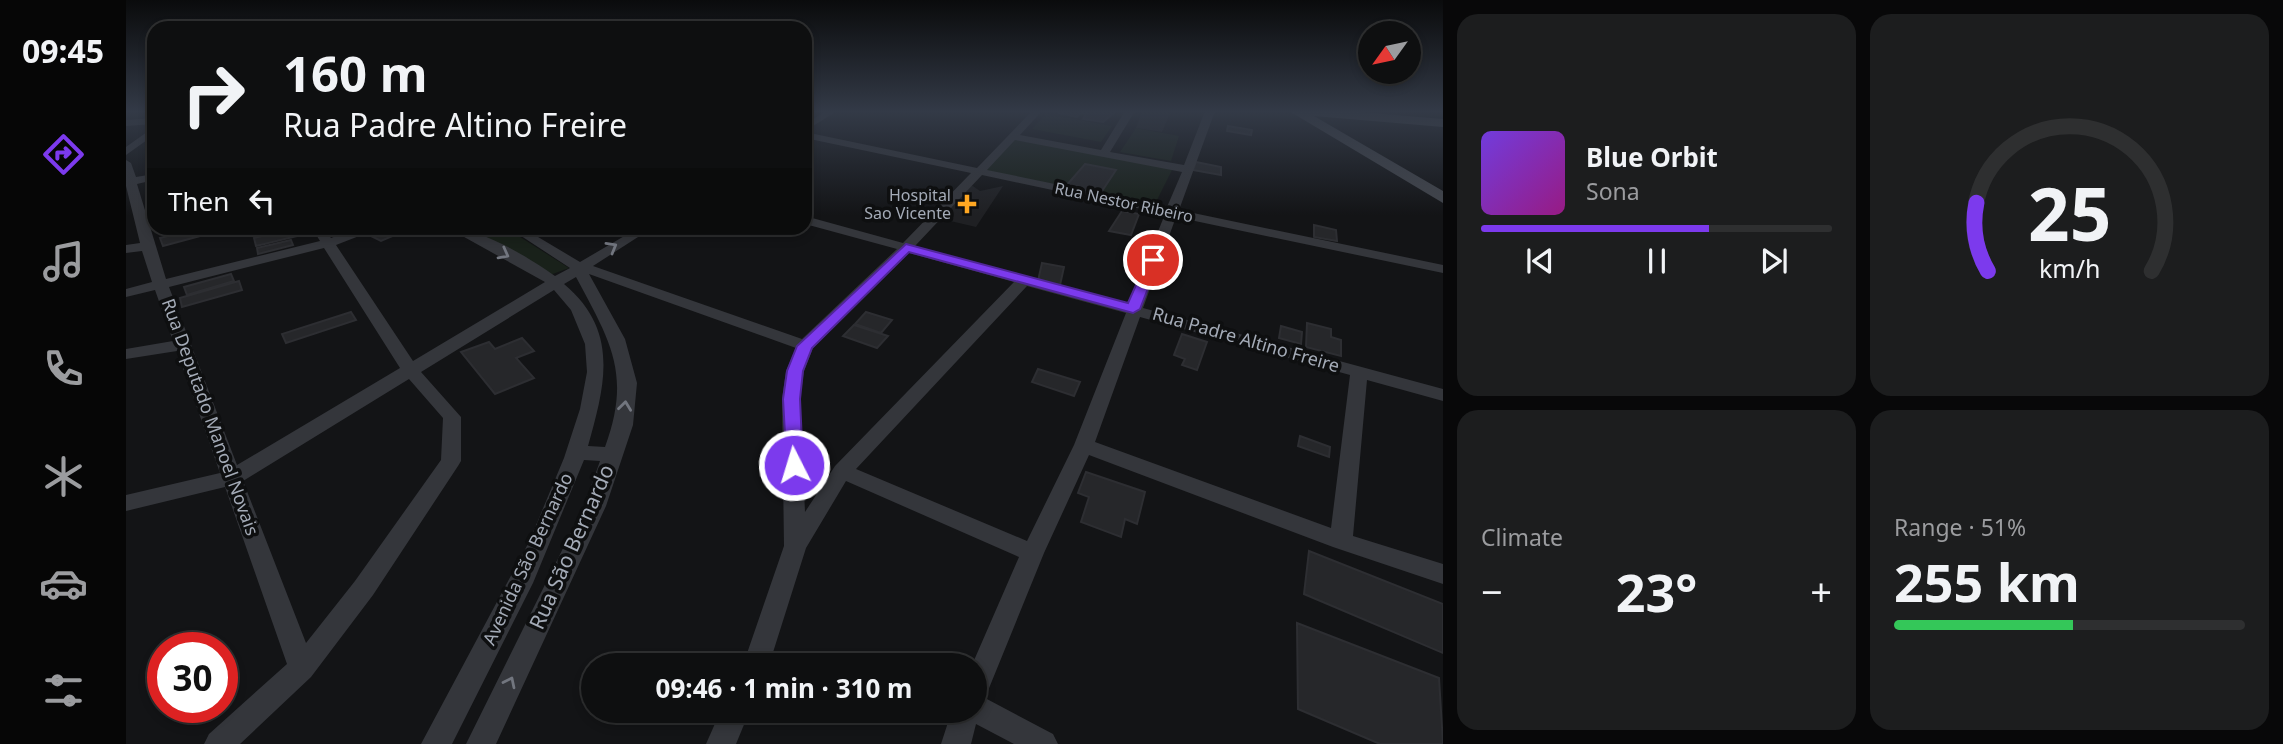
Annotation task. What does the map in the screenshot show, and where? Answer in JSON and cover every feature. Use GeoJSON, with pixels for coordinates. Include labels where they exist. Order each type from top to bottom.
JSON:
{"type":"FeatureCollection","features":[{"type":"Feature","properties":{"kind":"main road"},"geometry":{"type":"LineString","coordinates":[[1355,146],[1443,198]]}},
{"type":"Feature","properties":{"kind":"street","name":"Rua Nestor Ribeiro"},"geometry":{"type":"LineString","coordinates":[[856,146],[1443,269]]}},
{"type":"Feature","properties":{"kind":"street"},"geometry":{"type":"LineString","coordinates":[[795,546],[791,399],[795,371],[805,346],[906,248],[1002,146]]}},
{"type":"Feature","properties":{"kind":"street"},"geometry":{"type":"LineString","coordinates":[[1065,146],[1186,169]]}},
{"type":"Feature","properties":{"kind":"street"},"geometry":{"type":"LineString","coordinates":[[1104,153],[1109,146]]}},
{"type":"Feature","properties":{"kind":"street"},"geometry":{"type":"LineString","coordinates":[[987,660],[1032,553],[1084,444],[1196,146]]}},
{"type":"Feature","properties":{"kind":"street","name":"Rua Deputado Manoel Novais"},"geometry":{"type":"LineString","coordinates":[[126,163],[151,253],[182,345],[302,668]]}},
{"type":"Feature","properties":{"kind":"street","name":"Rua Padre Altino Freire"},"geometry":{"type":"LineString","coordinates":[[812,222],[1443,395]]}},
{"type":"Feature","properties":{"kind":"street"},"geometry":{"type":"LineString","coordinates":[[126,293],[162,285],[323,235],[411,371],[452,417],[451,461],[363,588],[302,668],[219,744]]}},
{"type":"Feature","properties":{"kind":"street","name":"Avenida São Bernardo"},"geometry":{"type":"LineString","coordinates":[[436,744],[534,555],[578,452],[591,402],[597,359],[589,329],[574,303],[554,281],[467,235]]}},
{"type":"Feature","properties":{"kind":"street"},"geometry":{"type":"LineString","coordinates":[[526,235],[578,267],[602,272],[805,346]]}},
{"type":"Feature","properties":{"kind":"street"},"geometry":{"type":"LineString","coordinates":[[126,503],[233,477],[634,235]]}},
{"type":"Feature","properties":{"kind":"street"},"geometry":{"type":"LineString","coordinates":[[126,249],[151,253],[126,293]]}},
{"type":"Feature","properties":{"kind":"street","name":"Rua São Bernardo"},"geometry":{"type":"LineString","coordinates":[[481,744],[594,506],[623,425],[628,383],[617,339],[578,267]]}},
{"type":"Feature","properties":{"kind":"street"},"geometry":{"type":"LineString","coordinates":[[760,653],[795,546],[842,471],[1024,280]]}},
{"type":"Feature","properties":{"kind":"street"},"geometry":{"type":"LineString","coordinates":[[126,354],[182,345]]}},
{"type":"Feature","properties":{"kind":"street"},"geometry":{"type":"LineString","coordinates":[[1341,541],[1359,372]]}},
{"type":"Feature","properties":{"kind":"street"},"geometry":{"type":"LineString","coordinates":[[1084,444],[1341,541],[1443,574]]}},
{"type":"Feature","properties":{"kind":"street"},"geometry":{"type":"LineString","coordinates":[[578,452],[613,455]]}},
{"type":"Feature","properties":{"kind":"street"},"geometry":{"type":"LineString","coordinates":[[842,471],[1032,553]]}},
{"type":"Feature","properties":{"kind":"street"},"geometry":{"type":"LineString","coordinates":[[987,714],[1043,744]]}},
{"type":"Feature","properties":{"kind":"street"},"geometry":{"type":"LineString","coordinates":[[721,744],[730,723]]}},
{"type":"Feature","properties":{"kind":"street"},"geometry":{"type":"LineString","coordinates":[[956,744],[963,723]]}},
{"type":"Feature","properties":{"kind":"shaded area"},"geometry":{"type":"Polygon","coordinates":[[[1005,146],[1049,146],[1173,168],[1155,204],[982,170],[1005,146]]]}},
{"type":"Feature","properties":{"kind":"shaded area"},"geometry":{"type":"Polygon","coordinates":[[[1124,146],[1176,146],[1171,161],[1120,152],[1124,146]]]}},
{"type":"Feature","properties":{"kind":"shaded area","name":"Hospital Sao Vicente"},"geometry":{"type":"Polygon","coordinates":[[[967,182],[980,191],[1003,186],[976,227],[929,216],[967,182]]]}},
{"type":"Feature","properties":{"kind":"shaded area"},"geometry":{"type":"Polygon","coordinates":[[[479,235],[517,235],[569,268],[550,275],[479,235]]]}},
{"type":"Feature","properties":{"kind":"building"},"geometry":{"type":"Polygon","coordinates":[[[1196,162],[1221,167],[1221,175],[1193,170],[1196,162]]]}},
{"type":"Feature","properties":{"kind":"building"},"geometry":{"type":"Polygon","coordinates":[[[1085,164],[1116,170],[1100,194],[1066,186],[1085,164]]]}},
{"type":"Feature","properties":{"kind":"building"},"geometry":{"type":"Polygon","coordinates":[[[1122,211],[1139,214],[1131,235],[1109,231],[1122,211]]]}},
{"type":"Feature","properties":{"kind":"building"},"geometry":{"type":"Polygon","coordinates":[[[1314,225],[1336,230],[1337,241],[1314,237],[1314,225]]]}},
{"type":"Feature","properties":{"kind":"building"},"geometry":{"type":"Polygon","coordinates":[[[172,235],[200,236],[163,246],[160,238],[172,235]]]}},
{"type":"Feature","properties":{"kind":"building"},"geometry":{"type":"Polygon","coordinates":[[[266,235],[297,236],[256,246],[254,238],[266,235]]]}},
{"type":"Feature","properties":{"kind":"building"},"geometry":{"type":"Polygon","coordinates":[[[369,235],[395,235],[381,241],[369,235]]]}},
{"type":"Feature","properties":{"kind":"building"},"geometry":{"type":"Polygon","coordinates":[[[291,240],[293,245],[258,254],[257,248],[291,240]]]}},
{"type":"Feature","properties":{"kind":"building"},"geometry":{"type":"Polygon","coordinates":[[[1042,263],[1064,267],[1060,285],[1038,281],[1042,263]]]}},
{"type":"Feature","properties":{"kind":"building"},"geometry":{"type":"Polygon","coordinates":[[[231,274],[234,281],[187,295],[184,287],[231,274]]]}},
{"type":"Feature","properties":{"kind":"building"},"geometry":{"type":"Polygon","coordinates":[[[239,281],[242,290],[182,307],[180,298],[239,281]]]}},
{"type":"Feature","properties":{"kind":"building"},"geometry":{"type":"Polygon","coordinates":[[[351,312],[356,320],[286,343],[282,334],[351,312]]]}},
{"type":"Feature","properties":{"kind":"building"},"geometry":{"type":"Polygon","coordinates":[[[866,312],[892,320],[881,333],[855,324],[866,312]]]}},
{"type":"Feature","properties":{"kind":"building"},"geometry":{"type":"Polygon","coordinates":[[[1307,323],[1331,329],[1331,337],[1341,340],[1341,356],[1306,347],[1307,323]]]}},
{"type":"Feature","properties":{"kind":"building"},"geometry":{"type":"Polygon","coordinates":[[[854,325],[888,336],[877,348],[843,336],[854,325]]]}},
{"type":"Feature","properties":{"kind":"building"},"geometry":{"type":"Polygon","coordinates":[[[1281,326],[1302,332],[1301,344],[1279,338],[1281,326]]]}},
{"type":"Feature","properties":{"kind":"building"},"geometry":{"type":"Polygon","coordinates":[[[1182,334],[1207,342],[1197,370],[1182,365],[1185,359],[1174,355],[1182,334]]]}},
{"type":"Feature","properties":{"kind":"building"},"geometry":{"type":"Polygon","coordinates":[[[522,338],[534,351],[516,358],[534,378],[495,394],[461,352],[489,342],[495,349],[522,338]]]}},
{"type":"Feature","properties":{"kind":"building"},"geometry":{"type":"Polygon","coordinates":[[[1038,369],[1080,382],[1074,396],[1032,382],[1038,369]]]}},
{"type":"Feature","properties":{"kind":"building"},"geometry":{"type":"Polygon","coordinates":[[[1300,436],[1330,447],[1329,457],[1298,446],[1300,436]]]}},
{"type":"Feature","properties":{"kind":"building"},"geometry":{"type":"Polygon","coordinates":[[[1086,472],[1145,492],[1137,524],[1125,519],[1121,537],[1081,522],[1089,497],[1078,493],[1086,472]]]}},
{"type":"Feature","properties":{"kind":"building"},"geometry":{"type":"Polygon","coordinates":[[[1309,551],[1443,604],[1443,653],[1304,594],[1309,551]]]}},
{"type":"Feature","properties":{"kind":"building"},"geometry":{"type":"Polygon","coordinates":[[[1297,623],[1439,678],[1443,744],[1380,744],[1298,709],[1297,623]]]}},
{"type":"Feature","properties":{"kind":"place","name":"Hospital Sao Vicente"},"geometry":{"type":"Point","coordinates":[967,204]}},
{"type":"Feature","properties":{"kind":"route"},"geometry":{"type":"LineString","coordinates":[[794,465],[791,399],[795,371],[805,346],[906,248],[1133,309],[1153,260]]}}]}
